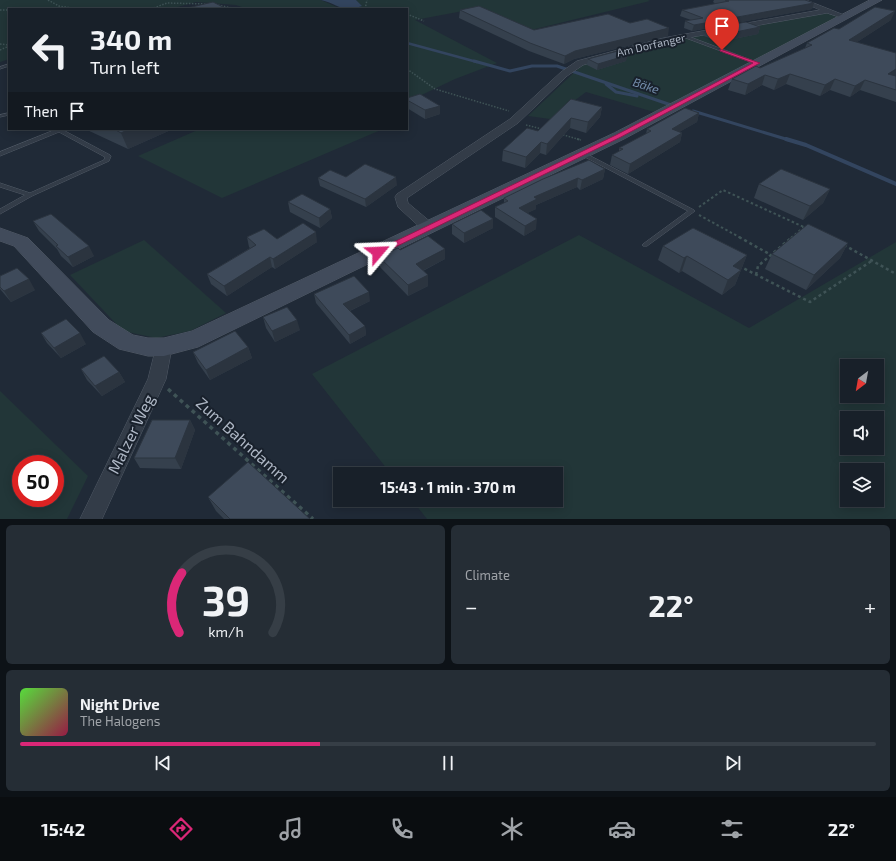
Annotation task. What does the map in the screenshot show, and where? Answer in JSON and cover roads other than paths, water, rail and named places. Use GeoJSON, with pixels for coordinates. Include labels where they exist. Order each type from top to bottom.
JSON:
{"type":"FeatureCollection","features":[{"type":"Feature","properties":{"kind":"main road"},"geometry":{"type":"LineString","coordinates":[[0,234],[21,242],[101,326],[127,343],[142,347],[164,347],[198,338],[583,154],[877,0]]}},
{"type":"Feature","properties":{"kind":"street"},"geometry":{"type":"LineString","coordinates":[[800,0],[825,11],[845,17]]}},
{"type":"Feature","properties":{"kind":"street","name":"Am Dorfanger"},"geometry":{"type":"LineString","coordinates":[[428,227],[402,204],[401,197],[517,118],[568,70],[580,63],[663,40],[825,11]]}},
{"type":"Feature","properties":{"kind":"street","name":"Malzer Weg"},"geometry":{"type":"LineString","coordinates":[[91,519],[157,379],[164,347]]}},
{"type":"Feature","properties":{"kind":"lane"},"geometry":{"type":"LineString","coordinates":[[684,36],[757,63]]}},
{"type":"Feature","properties":{"kind":"lane"},"geometry":{"type":"LineString","coordinates":[[0,154],[58,130]]}},
{"type":"Feature","properties":{"kind":"lane"},"geometry":{"type":"LineString","coordinates":[[0,212],[30,195],[106,161],[108,156],[62,130]]}},
{"type":"Feature","properties":{"kind":"lane"},"geometry":{"type":"LineString","coordinates":[[583,154],[692,211],[645,245]]}},
{"type":"Feature","properties":{"kind":"lane"},"geometry":{"type":"LineString","coordinates":[[0,185],[30,195]]}},
{"type":"Feature","properties":{"kind":"water"},"geometry":{"type":"Polygon","coordinates":[[[321,0],[356,0],[362,6],[345,8],[321,0]]]}},
{"type":"Feature","properties":{"kind":"waterway","name":"Bäke"},"geometry":{"type":"LineString","coordinates":[[408,43],[477,62]]}},
{"type":"Feature","properties":{"kind":"waterway","name":"Bäke"},"geometry":{"type":"LineString","coordinates":[[474,61],[510,71],[532,66],[557,66],[674,106]]}},
{"type":"Feature","properties":{"kind":"waterway"},"geometry":{"type":"LineString","coordinates":[[606,84],[616,92],[637,96]]}},
{"type":"Feature","properties":{"kind":"waterway","name":"Bäke"},"geometry":{"type":"LineString","coordinates":[[693,111],[789,140]]}},
{"type":"Feature","properties":{"kind":"waterway","name":"Bäke"},"geometry":{"type":"LineString","coordinates":[[786,139],[806,145],[896,184]]}}]}
